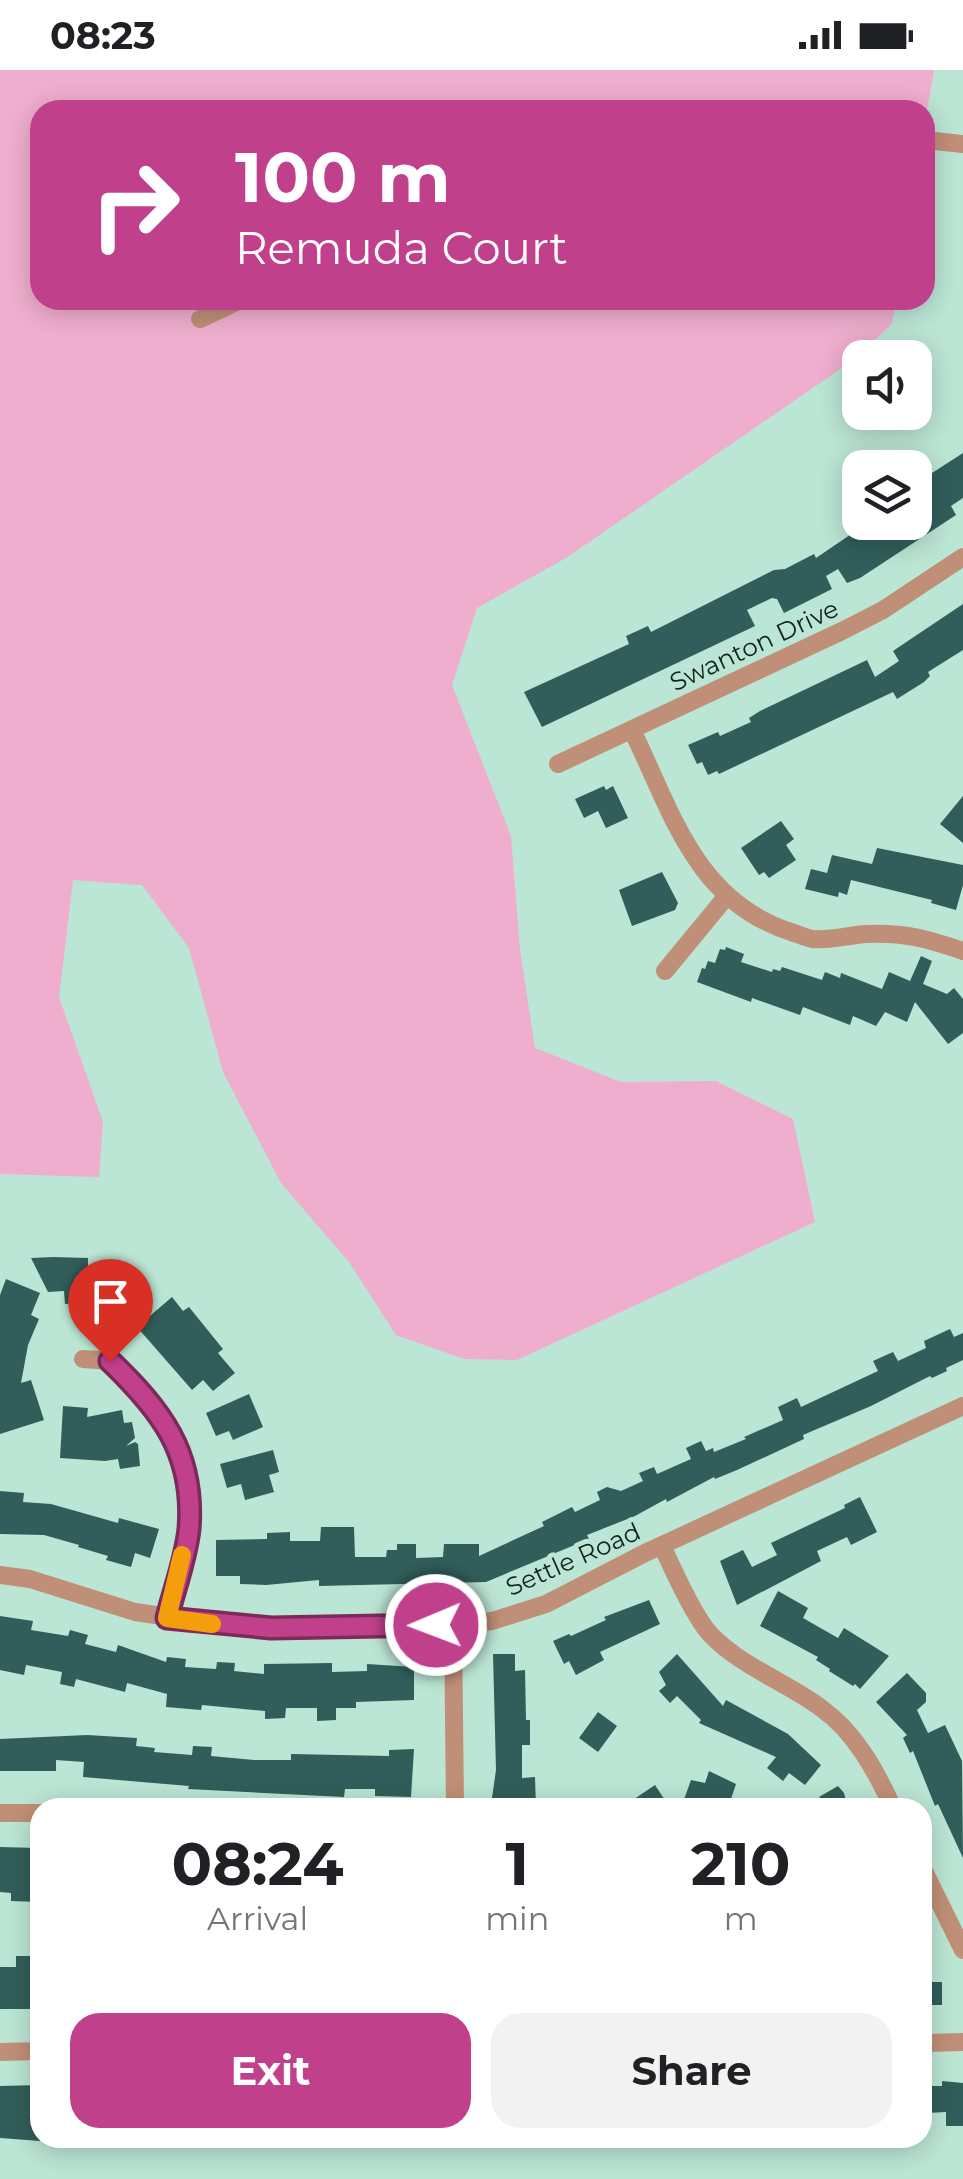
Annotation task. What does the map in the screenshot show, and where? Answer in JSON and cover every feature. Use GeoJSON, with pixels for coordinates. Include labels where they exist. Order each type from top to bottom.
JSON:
{"type":"FeatureCollection","features":[{"type":"Feature","properties":{"kind":"street"},"geometry":{"type":"LineString","coordinates":[[935,141],[963,144]]}},
{"type":"Feature","properties":{"kind":"street"},"geometry":{"type":"LineString","coordinates":[[200,319],[219,310]]}},
{"type":"Feature","properties":{"kind":"street","name":"Swanton Drive"},"geometry":{"type":"LineString","coordinates":[[558,764],[842,632],[963,557]]}},
{"type":"Feature","properties":{"kind":"street"},"geometry":{"type":"LineString","coordinates":[[632,730],[697,863],[726,897],[759,920],[813,939],[917,935],[963,951]]}},
{"type":"Feature","properties":{"kind":"street"},"geometry":{"type":"LineString","coordinates":[[665,971],[726,897]]}},
{"type":"Feature","properties":{"kind":"street"},"geometry":{"type":"LineString","coordinates":[[84,1359],[110,1361],[152,1401],[174,1439],[185,1474],[189,1529],[167,1618]]}},
{"type":"Feature","properties":{"kind":"street","name":"Settle Road"},"geometry":{"type":"LineString","coordinates":[[0,1575],[167,1618],[271,1628],[453,1626],[492,1620],[546,1604],[963,1406]]}},
{"type":"Feature","properties":{"kind":"street"},"geometry":{"type":"LineString","coordinates":[[662,1546],[709,1633],[753,1668],[820,1706],[846,1729],[889,1798]]}},
{"type":"Feature","properties":{"kind":"street"},"geometry":{"type":"LineString","coordinates":[[453,1626],[455,1798]]}},
{"type":"Feature","properties":{"kind":"street"},"geometry":{"type":"LineString","coordinates":[[0,1813],[30,1813]]}},
{"type":"Feature","properties":{"kind":"street"},"geometry":{"type":"LineString","coordinates":[[932,1887],[963,1950]]}},
{"type":"Feature","properties":{"kind":"street"},"geometry":{"type":"LineString","coordinates":[[932,2043],[963,2042]]}},
{"type":"Feature","properties":{"kind":"street"},"geometry":{"type":"LineString","coordinates":[[0,2052],[30,2052]]}},
{"type":"Feature","properties":{"kind":"shaded area"},"geometry":{"type":"Polygon","coordinates":[[[0,70],[934,70],[929,100],[30,100],[30,310],[895,310],[891,325],[875,340],[842,340],[842,368],[566,558],[477,608],[452,685],[511,836],[520,950],[535,1048],[621,1082],[716,1081],[793,1119],[815,1222],[517,1360],[464,1359],[396,1335],[349,1262],[281,1183],[223,1072],[189,948],[142,885],[73,880],[59,997],[103,1122],[99,1177],[0,1174],[0,70]]]}},
{"type":"Feature","properties":{"kind":"building"},"geometry":{"type":"Polygon","coordinates":[[[963,453],[963,498],[951,506],[956,515],[932,531],[932,473],[963,453]]]}},
{"type":"Feature","properties":{"kind":"building"},"geometry":{"type":"Polygon","coordinates":[[[842,540],[918,540],[847,583],[838,569],[826,576],[832,589],[784,613],[777,599],[772,598],[747,610],[755,626],[542,727],[524,692],[629,644],[626,636],[648,626],[651,632],[774,570],[785,569],[814,554],[816,558],[842,540]]]}},
{"type":"Feature","properties":{"kind":"building"},"geometry":{"type":"Polygon","coordinates":[[[963,604],[963,650],[928,672],[930,676],[924,682],[897,699],[893,692],[719,774],[717,771],[708,775],[702,762],[697,764],[688,745],[751,722],[749,718],[760,711],[867,660],[875,677],[899,661],[893,651],[963,604]]]}},
{"type":"Feature","properties":{"kind":"building"},"geometry":{"type":"Polygon","coordinates":[[[604,786],[606,790],[613,786],[628,818],[606,828],[598,811],[584,818],[575,799],[604,786]]]}},
{"type":"Feature","properties":{"kind":"building"},"geometry":{"type":"Polygon","coordinates":[[[963,796],[963,843],[940,824],[963,796]]]}},
{"type":"Feature","properties":{"kind":"building"},"geometry":{"type":"Polygon","coordinates":[[[781,821],[794,839],[786,845],[796,860],[769,878],[764,872],[759,875],[741,848],[781,821]]]}},
{"type":"Feature","properties":{"kind":"building"},"geometry":{"type":"Polygon","coordinates":[[[877,848],[963,865],[963,885],[956,910],[931,903],[932,900],[851,880],[847,895],[839,892],[838,897],[805,889],[811,869],[827,873],[832,855],[872,864],[877,848]]]}},
{"type":"Feature","properties":{"kind":"building"},"geometry":{"type":"Polygon","coordinates":[[[662,872],[678,903],[675,910],[632,926],[619,890],[662,872]]]}},
{"type":"Feature","properties":{"kind":"building"},"geometry":{"type":"Polygon","coordinates":[[[726,947],[744,954],[741,962],[772,972],[782,967],[822,980],[825,972],[840,978],[841,973],[882,989],[889,972],[910,981],[921,956],[932,961],[923,984],[947,994],[954,988],[963,999],[963,1033],[948,1044],[915,1002],[907,1022],[885,1012],[876,1026],[853,1016],[850,1025],[803,1007],[800,1015],[752,998],[751,1002],[697,982],[702,968],[708,961],[715,963],[720,949],[726,947]]]}},
{"type":"Feature","properties":{"kind":"building"},"geometry":{"type":"Polygon","coordinates":[[[31,1258],[88,1258],[88,1267],[144,1276],[137,1312],[93,1302],[65,1304],[64,1291],[48,1292],[31,1258]]]}},
{"type":"Feature","properties":{"kind":"building"},"geometry":{"type":"Polygon","coordinates":[[[6,1279],[40,1293],[31,1315],[39,1319],[28,1345],[21,1383],[31,1380],[44,1420],[0,1434],[0,1295],[6,1279]]]}},
{"type":"Feature","properties":{"kind":"building"},"geometry":{"type":"Polygon","coordinates":[[[172,1297],[183,1311],[189,1307],[223,1349],[218,1353],[235,1373],[213,1391],[203,1380],[192,1390],[137,1327],[172,1297]]]}},
{"type":"Feature","properties":{"kind":"building"},"geometry":{"type":"Polygon","coordinates":[[[950,1329],[954,1337],[963,1333],[963,1360],[946,1368],[947,1371],[803,1435],[804,1439],[714,1477],[667,1502],[666,1499],[587,1535],[589,1539],[486,1582],[319,1586],[319,1580],[266,1585],[240,1584],[240,1576],[216,1576],[216,1540],[267,1539],[267,1533],[290,1532],[290,1541],[320,1541],[321,1527],[354,1527],[355,1557],[386,1557],[387,1550],[397,1550],[397,1544],[416,1544],[416,1558],[443,1557],[444,1544],[479,1544],[479,1556],[544,1526],[542,1522],[572,1507],[575,1512],[600,1500],[597,1492],[607,1487],[621,1491],[643,1481],[639,1473],[654,1467],[657,1474],[691,1459],[686,1448],[701,1441],[706,1451],[713,1448],[714,1452],[746,1439],[783,1420],[778,1407],[797,1398],[801,1407],[878,1371],[873,1361],[893,1352],[898,1361],[926,1348],[924,1341],[950,1329]]]}},
{"type":"Feature","properties":{"kind":"building"},"geometry":{"type":"Polygon","coordinates":[[[249,1394],[263,1427],[233,1440],[229,1431],[216,1436],[206,1413],[249,1394]]]}},
{"type":"Feature","properties":{"kind":"building"},"geometry":{"type":"Polygon","coordinates":[[[63,1406],[88,1408],[87,1417],[122,1410],[124,1423],[132,1422],[135,1438],[126,1446],[138,1444],[140,1466],[120,1469],[118,1459],[60,1458],[63,1406]]]}},
{"type":"Feature","properties":{"kind":"building"},"geometry":{"type":"Polygon","coordinates":[[[273,1450],[279,1472],[269,1475],[274,1492],[245,1500],[241,1484],[227,1488],[220,1464],[273,1450]]]}},
{"type":"Feature","properties":{"kind":"building"},"geometry":{"type":"Polygon","coordinates":[[[0,1491],[24,1493],[23,1502],[51,1504],[118,1523],[119,1518],[159,1529],[150,1558],[135,1553],[131,1567],[44,1535],[0,1534],[0,1491]]]}},
{"type":"Feature","properties":{"kind":"building"},"geometry":{"type":"Polygon","coordinates":[[[860,1497],[877,1532],[851,1545],[847,1537],[817,1551],[821,1561],[737,1605],[720,1561],[743,1550],[752,1567],[777,1555],[771,1543],[860,1497]]]}},
{"type":"Feature","properties":{"kind":"building"},"geometry":{"type":"Polygon","coordinates":[[[778,1591],[808,1608],[803,1618],[838,1638],[844,1628],[889,1656],[860,1689],[853,1686],[829,1671],[816,1660],[818,1657],[760,1626],[778,1591]]]}},
{"type":"Feature","properties":{"kind":"building"},"geometry":{"type":"Polygon","coordinates":[[[649,1600],[660,1624],[600,1652],[604,1660],[576,1675],[569,1661],[564,1664],[553,1641],[649,1600]]]}},
{"type":"Feature","properties":{"kind":"building"},"geometry":{"type":"Polygon","coordinates":[[[0,1616],[33,1621],[31,1630],[68,1636],[70,1630],[88,1635],[85,1644],[116,1652],[118,1645],[166,1662],[167,1657],[186,1659],[185,1667],[216,1669],[217,1662],[235,1663],[234,1671],[264,1674],[264,1664],[332,1663],[332,1672],[367,1671],[367,1664],[414,1667],[414,1700],[356,1702],[356,1708],[336,1708],[336,1720],[317,1721],[317,1708],[286,1708],[285,1718],[265,1719],[265,1711],[202,1705],[201,1710],[166,1707],[167,1694],[127,1683],[125,1692],[76,1679],[74,1687],[60,1684],[62,1672],[26,1665],[24,1675],[0,1670],[0,1616]]]}},
{"type":"Feature","properties":{"kind":"building"},"geometry":{"type":"Polygon","coordinates":[[[493,1654],[515,1654],[515,1671],[525,1670],[526,1720],[530,1720],[530,1745],[522,1745],[522,1778],[535,1777],[536,1798],[492,1798],[496,1770],[493,1654]]]}},
{"type":"Feature","properties":{"kind":"building"},"geometry":{"type":"Polygon","coordinates":[[[677,1654],[723,1706],[726,1700],[788,1734],[821,1765],[805,1785],[789,1773],[783,1781],[767,1768],[776,1757],[699,1723],[701,1720],[677,1696],[670,1703],[659,1691],[666,1685],[659,1672],[677,1654]]]}},
{"type":"Feature","properties":{"kind":"building"},"geometry":{"type":"Polygon","coordinates":[[[907,1673],[926,1693],[926,1702],[917,1710],[928,1733],[945,1725],[962,1761],[963,1858],[938,1804],[935,1806],[913,1751],[910,1753],[903,1738],[907,1735],[876,1702],[907,1673]]]}},
{"type":"Feature","properties":{"kind":"building"},"geometry":{"type":"Polygon","coordinates":[[[598,1712],[617,1726],[598,1752],[579,1738],[598,1712]]]}},
{"type":"Feature","properties":{"kind":"building"},"geometry":{"type":"Polygon","coordinates":[[[87,1735],[137,1738],[136,1746],[155,1748],[154,1752],[192,1755],[193,1746],[212,1747],[211,1756],[254,1760],[291,1760],[291,1754],[389,1756],[389,1750],[414,1749],[411,1797],[375,1796],[375,1789],[345,1789],[344,1797],[188,1789],[189,1786],[83,1777],[84,1762],[56,1760],[56,1771],[0,1771],[0,1739],[87,1735]]]}},
{"type":"Feature","properties":{"kind":"building"},"geometry":{"type":"Polygon","coordinates":[[[709,1771],[736,1784],[731,1798],[685,1798],[691,1780],[705,1783],[709,1771]]]}},
{"type":"Feature","properties":{"kind":"building"},"geometry":{"type":"Polygon","coordinates":[[[655,1785],[663,1798],[636,1798],[655,1785]]]}},
{"type":"Feature","properties":{"kind":"building"},"geometry":{"type":"Polygon","coordinates":[[[838,1786],[845,1798],[820,1798],[838,1786]]]}},
{"type":"Feature","properties":{"kind":"building"},"geometry":{"type":"Polygon","coordinates":[[[0,1847],[30,1848],[30,1902],[11,1901],[11,1893],[0,1892],[0,1847]]]}},
{"type":"Feature","properties":{"kind":"building"},"geometry":{"type":"Polygon","coordinates":[[[16,1956],[30,1956],[30,2009],[0,2009],[0,1967],[16,1967],[16,1956]]]}},
{"type":"Feature","properties":{"kind":"building"},"geometry":{"type":"Polygon","coordinates":[[[932,1982],[942,1982],[942,2005],[932,2005],[932,1982]]]}},
{"type":"Feature","properties":{"kind":"building"},"geometry":{"type":"Polygon","coordinates":[[[942,2081],[963,2083],[963,2126],[946,2126],[946,2112],[932,2113],[932,2086],[942,2086],[942,2081]]]}},
{"type":"Feature","properties":{"kind":"building"},"geometry":{"type":"Polygon","coordinates":[[[30,2085],[30,2140],[0,2138],[0,2086],[30,2085]]]}},
{"type":"Feature","properties":{"kind":"slow traffic"},"geometry":{"type":"LineString","coordinates":[[182,1555],[167,1618],[212,1624]]}},
{"type":"Feature","properties":{"kind":"route"},"geometry":{"type":"LineString","coordinates":[[110,1361],[152,1401],[174,1439],[185,1474],[189,1529],[167,1618],[271,1628],[436,1625]]}}]}
